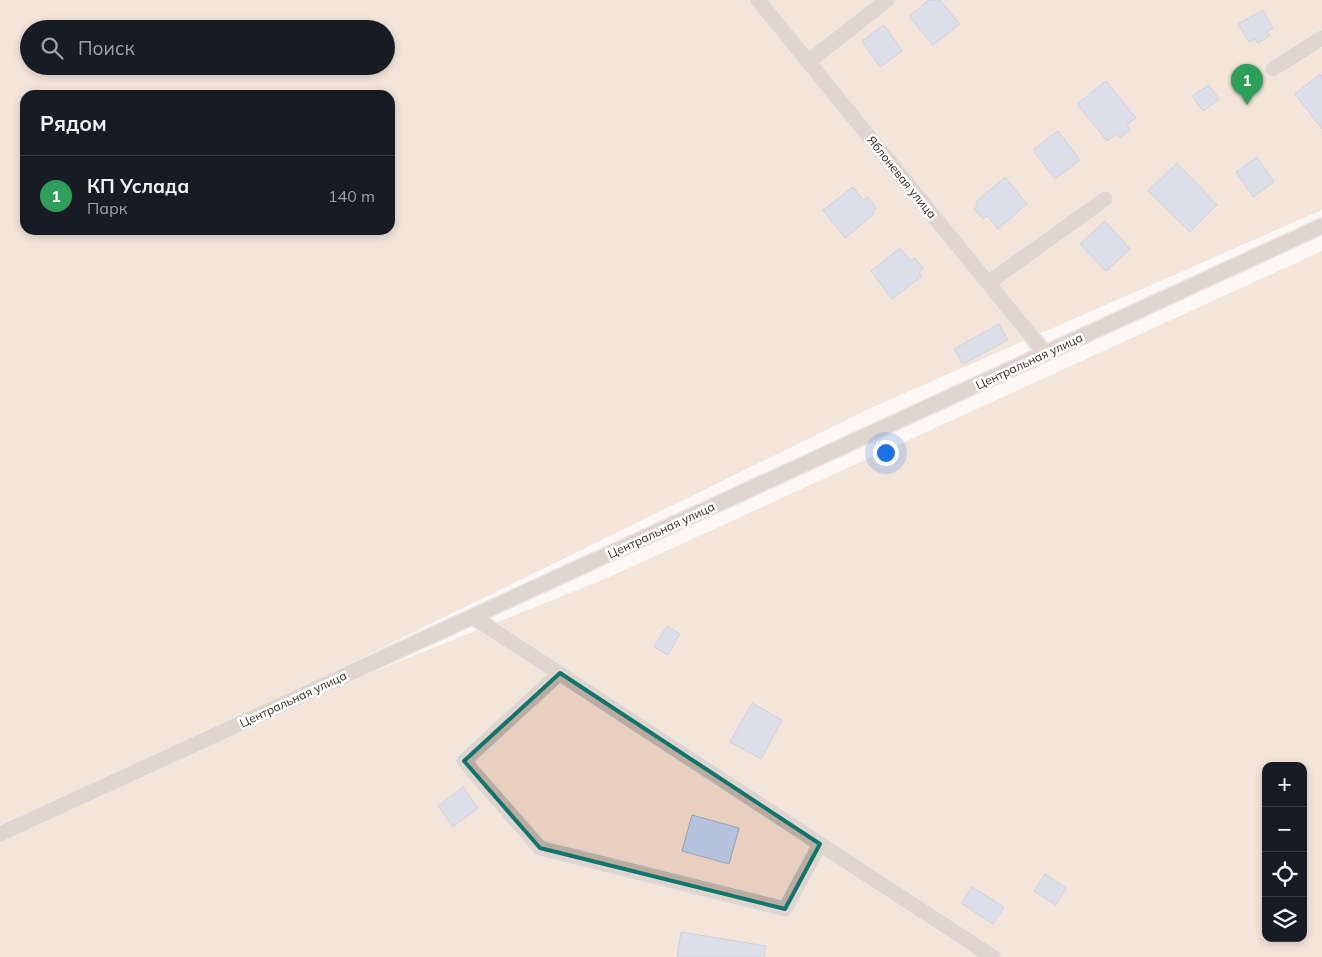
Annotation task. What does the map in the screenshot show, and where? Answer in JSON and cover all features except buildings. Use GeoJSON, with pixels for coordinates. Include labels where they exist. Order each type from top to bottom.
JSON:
{"type":"FeatureCollection","features":[{"type":"Feature","properties":{"kind":"street","name":"Яблоневая улица"},"geometry":{"type":"LineString","coordinates":[[758,0],[1045,354]]}},
{"type":"Feature","properties":{"kind":"street"},"geometry":{"type":"LineString","coordinates":[[808,62],[887,0]]}},
{"type":"Feature","properties":{"kind":"street"},"geometry":{"type":"LineString","coordinates":[[1273,69],[1322,38]]}},
{"type":"Feature","properties":{"kind":"street"},"geometry":{"type":"LineString","coordinates":[[988,283],[1104,199]]}},
{"type":"Feature","properties":{"kind":"street","name":"Центральная улица"},"geometry":{"type":"LineString","coordinates":[[0,834],[1322,226]]}},
{"type":"Feature","properties":{"kind":"street"},"geometry":{"type":"LineString","coordinates":[[473,617],[993,957]]}},
{"type":"Feature","properties":{"kind":"street"},"geometry":{"type":"LineString","coordinates":[[560,673],[464,761],[540,848],[785,909],[820,844]]}},
{"type":"Feature","properties":{"kind":"highlighted area"},"geometry":{"type":"Polygon","coordinates":[[[560,673],[820,844],[785,909],[540,848],[464,761],[560,673]]]}},
{"type":"Feature","properties":{"kind":"shaded area"},"geometry":{"type":"Polygon","coordinates":[[[0,0],[1322,0],[1322,210],[871,408],[255,710],[0,827],[0,0]]]}},
{"type":"Feature","properties":{"kind":"shaded area"},"geometry":{"type":"Polygon","coordinates":[[[1322,251],[1322,957],[0,957],[0,840],[283,708],[607,578],[1322,251]]]}},
{"type":"Feature","properties":{"kind":"place","name":"КП Услада"},"geometry":{"type":"Point","coordinates":[1247,105]}}]}
